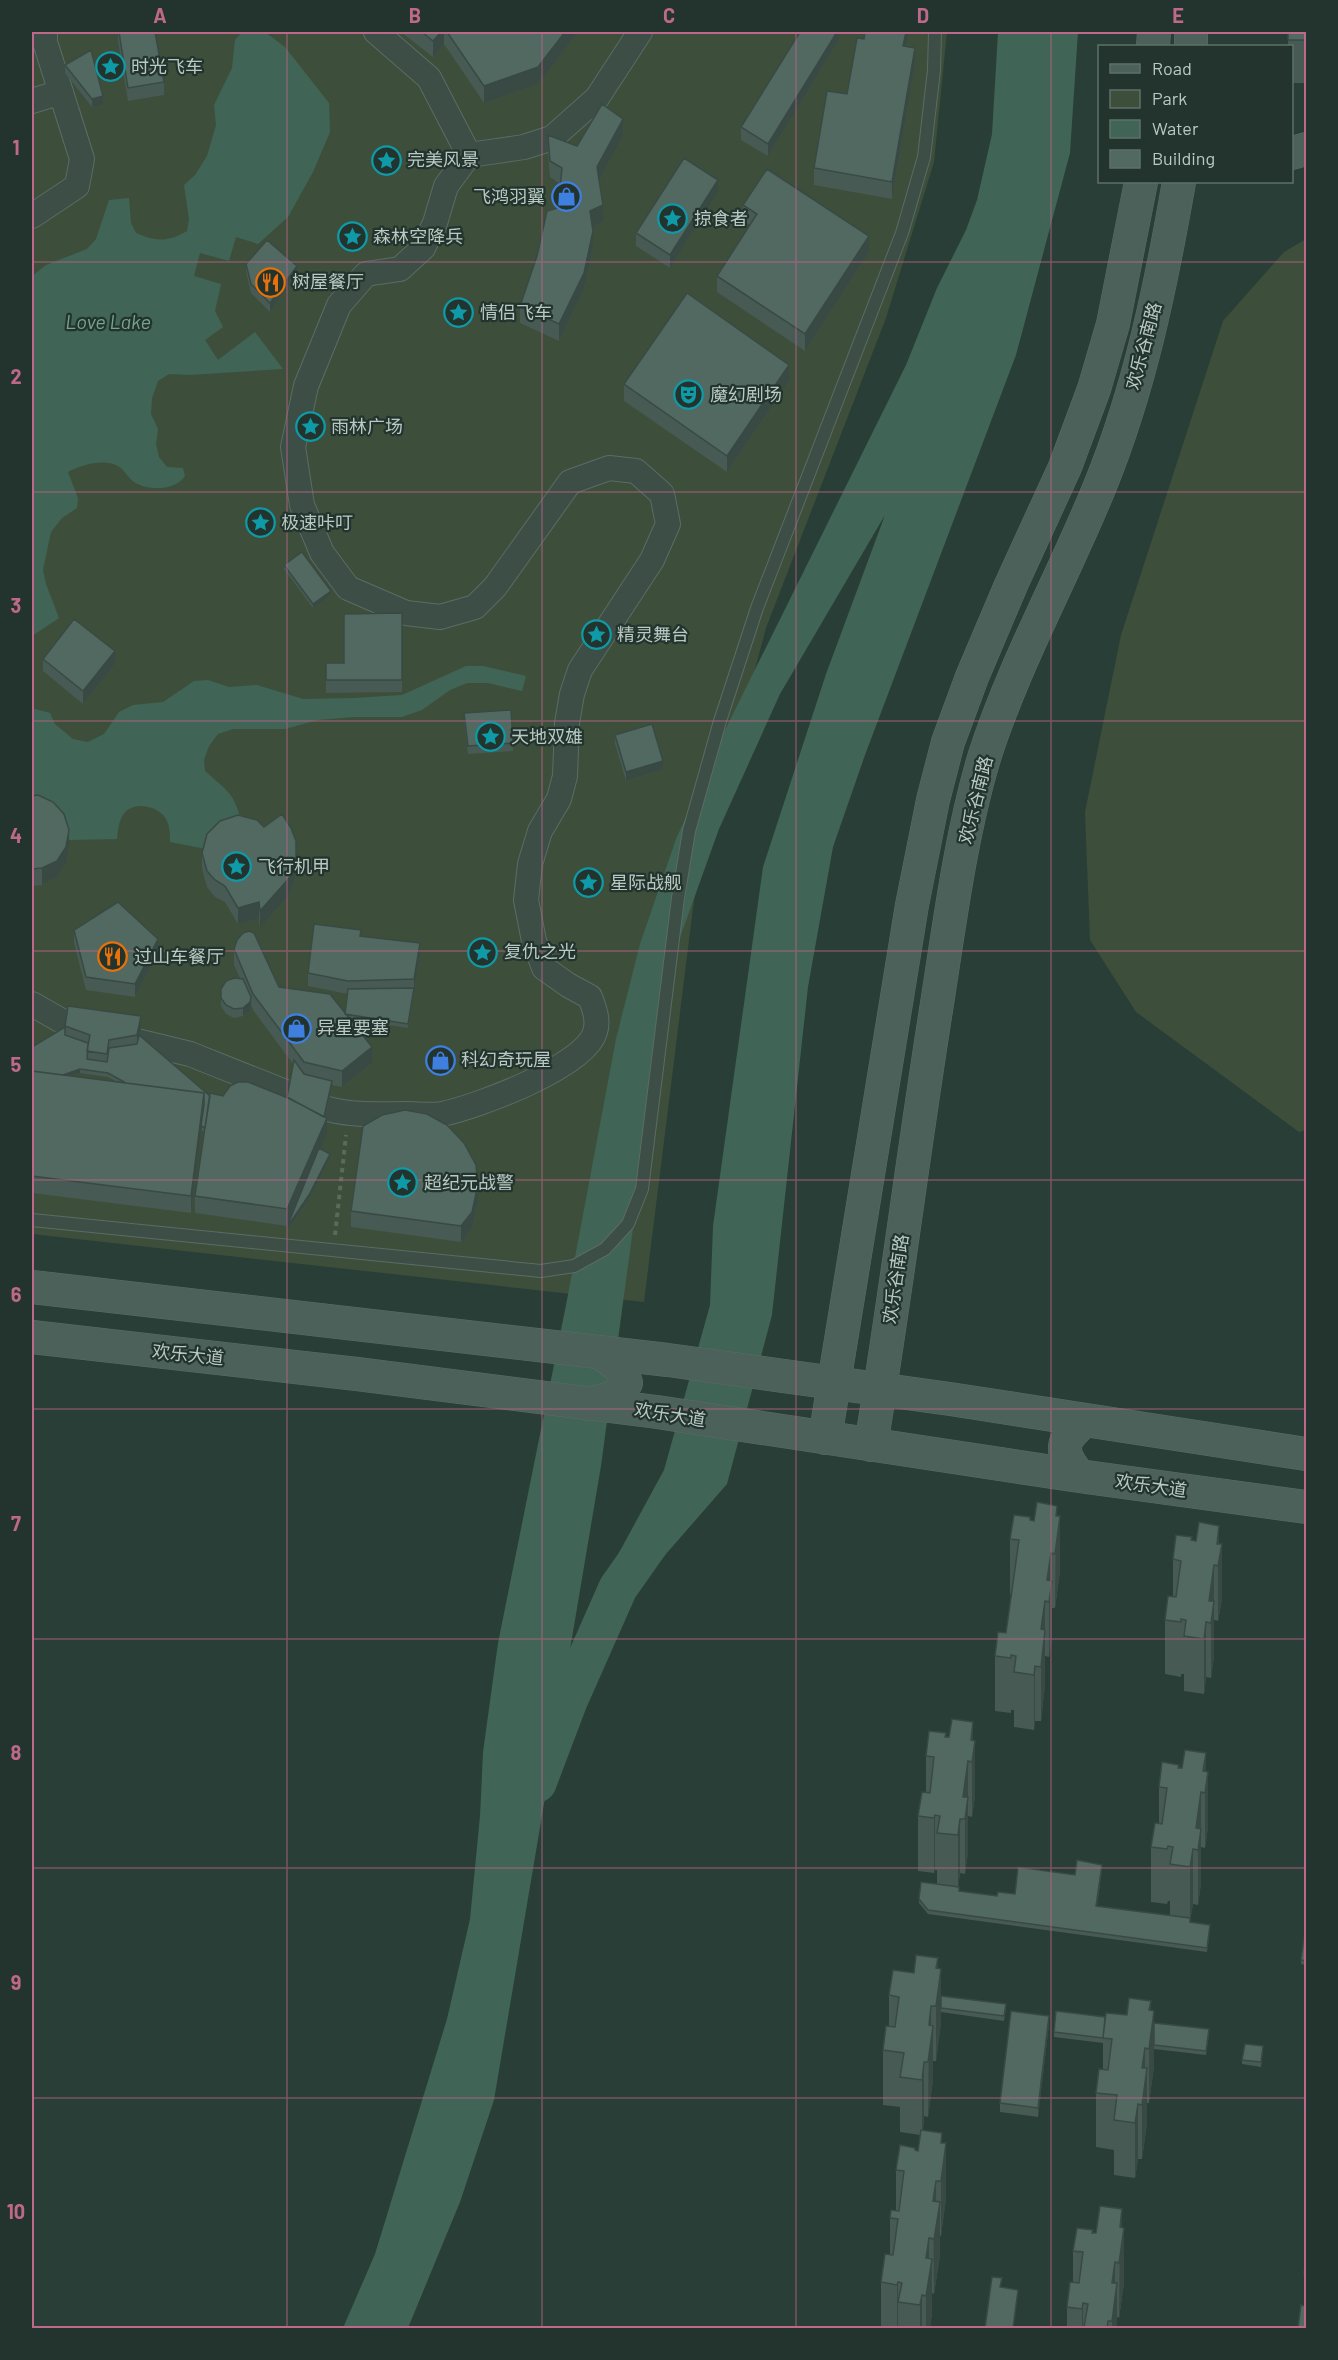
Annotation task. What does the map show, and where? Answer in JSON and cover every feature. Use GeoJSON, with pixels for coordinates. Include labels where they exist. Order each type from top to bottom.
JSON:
{"type":"FeatureCollection","features":[{"type":"Feature","properties":{"kind":"main road","name":"欢乐谷南路"},"geometry":{"type":"LineString","coordinates":[[825,1438],[832,1382],[912,905],[933,800],[948,742],[972,677],[1065,467],[1094,389],[1113,324],[1141,183]]}},
{"type":"Feature","properties":{"kind":"main road","name":"欢乐谷南路"},"geometry":{"type":"LineString","coordinates":[[871,1445],[951,910],[984,759],[1011,688],[1101,484],[1128,405],[1148,343],[1167,254],[1179,183]]}},
{"type":"Feature","properties":{"kind":"main road"},"geometry":{"type":"LineString","coordinates":[[1094,389],[1109,376],[1118,376],[1126,382],[1128,405]]}},
{"type":"Feature","properties":{"kind":"main road"},"geometry":{"type":"LineString","coordinates":[[32,1287],[668,1360],[880,1389],[1306,1454]]}},
{"type":"Feature","properties":{"kind":"main road"},"geometry":{"type":"LineString","coordinates":[[248,1362],[234,1349],[229,1335],[240,1321],[260,1313]]}},
{"type":"Feature","properties":{"kind":"main road","name":"欢乐大道"},"geometry":{"type":"LineString","coordinates":[[32,1337],[657,1412],[768,1431],[1306,1507]]}},
{"type":"Feature","properties":{"kind":"main road"},"geometry":{"type":"LineString","coordinates":[[590,1404],[617,1396],[626,1383],[621,1368],[600,1352]]}},
{"type":"Feature","properties":{"kind":"main road"},"geometry":{"type":"LineString","coordinates":[[1079,1476],[1066,1460],[1064,1449],[1069,1435],[1084,1421]]}},
{"type":"Feature","properties":{"kind":"street"},"geometry":{"type":"LineString","coordinates":[[32,216],[77,186],[82,159],[45,42],[45,32]]}},
{"type":"Feature","properties":{"kind":"street"},"geometry":{"type":"LineString","coordinates":[[376,32],[429,78],[469,155]]}},
{"type":"Feature","properties":{"kind":"street"},"geometry":{"type":"LineString","coordinates":[[32,1004],[67,1024],[190,1054],[328,1108],[349,1114],[440,1114],[492,1100],[544,1076],[587,1047],[595,1032],[596,1014],[590,997],[544,968],[534,941],[526,900],[530,864],[540,831],[559,799],[565,776],[567,723],[572,694],[580,670],[652,560],[668,524],[662,494],[636,471],[609,468],[570,482],[495,586],[475,607],[440,617],[406,613],[348,588],[322,554],[302,505],[293,447],[306,386],[339,305],[366,274],[400,269],[423,248],[435,223],[446,186],[469,155],[524,147],[552,138],[597,98],[640,32]]}},
{"type":"Feature","properties":{"kind":"street"},"geometry":{"type":"LineString","coordinates":[[32,101],[61,92]]}},
{"type":"Feature","properties":{"kind":"lane"},"geometry":{"type":"LineString","coordinates":[[32,1220],[541,1271],[574,1266],[605,1248],[627,1224],[642,1189],[678,898],[689,831],[720,721],[757,608],[902,233],[924,157],[934,70],[935,32]]}},
{"type":"Feature","properties":{"kind":"path"},"geometry":{"type":"LineString","coordinates":[[333,1250],[349,1114]]}},
{"type":"Feature","properties":{"kind":"green space"},"geometry":{"type":"Polygon","coordinates":[[[32,32],[947,32],[934,162],[886,318],[766,628],[694,900],[644,1302],[32,1234],[32,32]]]}},
{"type":"Feature","properties":{"kind":"green space"},"geometry":{"type":"Polygon","coordinates":[[[1306,239],[1306,1130],[1299,1132],[1136,1012],[1090,940],[1085,812],[1121,635],[1223,321],[1284,252],[1306,239]]]}},
{"type":"Feature","properties":{"kind":"water","name":"Love Lake"},"geometry":{"type":"Polygon","coordinates":[[[242,32],[265,32],[285,47],[329,103],[330,132],[313,172],[288,217],[258,244],[236,237],[229,261],[200,253],[194,276],[221,284],[215,311],[223,327],[205,340],[218,360],[255,332],[283,369],[190,375],[169,374],[158,381],[152,398],[151,414],[158,429],[156,444],[159,457],[167,467],[183,468],[185,476],[175,485],[161,488],[146,487],[132,480],[120,467],[106,463],[85,465],[68,472],[78,498],[77,508],[62,518],[51,532],[43,570],[59,618],[32,636],[32,276],[46,265],[87,249],[96,239],[109,200],[129,198],[131,223],[136,233],[143,236],[162,240],[187,231],[189,219],[184,185],[195,175],[207,156],[216,125],[214,105],[232,68],[235,40],[242,32]]]}},
{"type":"Feature","properties":{"kind":"water"},"geometry":{"type":"Polygon","coordinates":[[[998,32],[1078,32],[1070,153],[1016,355],[865,755],[833,847],[808,987],[772,1315],[727,1484],[632,1593],[603,1582],[664,1470],[710,1305],[713,1226],[763,867],[826,674],[885,515],[780,694],[719,829],[678,943],[651,1095],[601,1466],[494,2100],[460,2202],[408,2328],[343,2328],[375,2254],[447,2019],[470,1919],[480,1816],[483,1752],[498,1643],[567,1300],[616,1039],[640,944],[676,839],[726,728],[906,365],[937,288],[966,230],[977,200],[992,134],[998,32]]]}},
{"type":"Feature","properties":{"kind":"water"},"geometry":{"type":"Polygon","coordinates":[[[466,666],[483,666],[526,676],[522,691],[488,683],[467,683],[450,690],[422,710],[402,717],[318,720],[285,729],[233,729],[218,734],[209,746],[204,760],[205,771],[231,796],[243,829],[206,849],[170,842],[166,819],[155,809],[144,806],[129,809],[123,815],[117,839],[69,840],[49,819],[32,820],[32,708],[50,713],[55,724],[73,739],[88,742],[104,734],[119,712],[133,705],[163,702],[194,681],[208,680],[229,687],[257,685],[303,699],[354,698],[402,695],[466,666]]]}},
{"type":"Feature","properties":{"kind":"building"},"geometry":{"type":"Polygon","coordinates":[[[119,32],[155,32],[164,82],[128,88],[119,32]]]}},
{"type":"Feature","properties":{"kind":"building"},"geometry":{"type":"Polygon","coordinates":[[[422,32],[441,32],[433,41],[422,32]]]}},
{"type":"Feature","properties":{"kind":"building"},"geometry":{"type":"Polygon","coordinates":[[[447,32],[565,32],[538,67],[484,86],[447,32]]]}},
{"type":"Feature","properties":{"kind":"building"},"geometry":{"type":"Polygon","coordinates":[[[800,32],[837,32],[768,144],[741,127],[800,32]]]}},
{"type":"Feature","properties":{"kind":"building"},"geometry":{"type":"Polygon","coordinates":[[[865,32],[906,32],[903,46],[915,48],[892,182],[814,168],[827,91],[847,94],[857,38],[864,39],[865,32]]]}},
{"type":"Feature","properties":{"kind":"building"},"geometry":{"type":"Polygon","coordinates":[[[1288,32],[1306,32],[1306,40],[1288,40],[1288,32]]]}},
{"type":"Feature","properties":{"kind":"building"},"geometry":{"type":"Polygon","coordinates":[[[91,50],[103,96],[92,99],[65,65],[91,50]]]}},
{"type":"Feature","properties":{"kind":"building"},"geometry":{"type":"Polygon","coordinates":[[[602,104],[623,119],[597,167],[603,205],[590,211],[593,231],[584,273],[559,324],[520,306],[537,256],[547,211],[558,208],[562,168],[550,161],[548,135],[577,146],[602,104]]]}},
{"type":"Feature","properties":{"kind":"building"},"geometry":{"type":"Polygon","coordinates":[[[684,158],[718,180],[670,255],[636,233],[684,158]]]}},
{"type":"Feature","properties":{"kind":"building"},"geometry":{"type":"Polygon","coordinates":[[[767,169],[869,236],[805,334],[717,276],[757,214],[743,205],[767,169]]]}},
{"type":"Feature","properties":{"kind":"building"},"geometry":{"type":"Polygon","coordinates":[[[267,240],[297,266],[270,303],[251,284],[246,264],[267,240]]]}},
{"type":"Feature","properties":{"kind":"building"},"geometry":{"type":"Polygon","coordinates":[[[687,293],[789,365],[727,456],[624,384],[687,293]]]}},
{"type":"Feature","properties":{"kind":"building"},"geometry":{"type":"Polygon","coordinates":[[[302,552],[331,591],[313,604],[284,565],[302,552]]]}},
{"type":"Feature","properties":{"kind":"building"},"geometry":{"type":"Polygon","coordinates":[[[402,613],[402,680],[326,680],[326,663],[344,663],[344,614],[402,613]]]}},
{"type":"Feature","properties":{"kind":"building"},"geometry":{"type":"Polygon","coordinates":[[[74,619],[115,651],[83,691],[43,659],[74,619]]]}},
{"type":"Feature","properties":{"kind":"building"},"geometry":{"type":"Polygon","coordinates":[[[511,710],[513,743],[468,746],[464,713],[511,710]]]}},
{"type":"Feature","properties":{"kind":"building"},"geometry":{"type":"Polygon","coordinates":[[[652,724],[663,761],[626,772],[615,735],[652,724]]]}},
{"type":"Feature","properties":{"kind":"building"},"geometry":{"type":"Polygon","coordinates":[[[38,795],[53,802],[64,814],[69,830],[66,847],[57,861],[42,868],[32,869],[32,796],[38,795]]]}},
{"type":"Feature","properties":{"kind":"building"},"geometry":{"type":"Polygon","coordinates":[[[282,814],[296,841],[296,858],[290,877],[260,911],[259,902],[238,908],[225,886],[207,871],[202,853],[207,834],[220,821],[238,815],[257,820],[264,827],[282,814]]]}},
{"type":"Feature","properties":{"kind":"building"},"geometry":{"type":"Polygon","coordinates":[[[118,902],[158,939],[135,984],[86,977],[74,930],[118,902]]]}},
{"type":"Feature","properties":{"kind":"building"},"geometry":{"type":"Polygon","coordinates":[[[314,924],[361,930],[360,936],[420,943],[414,979],[348,981],[308,973],[314,924]]]}},
{"type":"Feature","properties":{"kind":"building"},"geometry":{"type":"Polygon","coordinates":[[[249,931],[254,933],[279,987],[330,994],[372,1047],[342,1071],[304,1062],[253,994],[234,949],[237,940],[243,933],[249,931]]]}},
{"type":"Feature","properties":{"kind":"building"},"geometry":{"type":"Polygon","coordinates":[[[234,978],[243,979],[251,997],[250,1002],[243,1008],[234,1009],[226,1005],[221,998],[221,989],[226,981],[234,978]]]}},
{"type":"Feature","properties":{"kind":"building"},"geometry":{"type":"Polygon","coordinates":[[[414,988],[408,1024],[345,1014],[348,989],[414,988]]]}},
{"type":"Feature","properties":{"kind":"building"},"geometry":{"type":"Polygon","coordinates":[[[68,1006],[141,1016],[137,1035],[109,1040],[107,1054],[87,1051],[90,1035],[65,1026],[68,1006]]]}},
{"type":"Feature","properties":{"kind":"building"},"geometry":{"type":"Polygon","coordinates":[[[65,1027],[65,1035],[88,1043],[87,1059],[107,1062],[109,1048],[137,1044],[139,1035],[210,1096],[205,1128],[201,1126],[204,1093],[126,1083],[108,1073],[80,1069],[63,1075],[32,1071],[32,1047],[65,1027]]]}},
{"type":"Feature","properties":{"kind":"building"},"geometry":{"type":"Polygon","coordinates":[[[294,1060],[304,1074],[332,1081],[324,1117],[287,1097],[294,1060]]]}},
{"type":"Feature","properties":{"kind":"building"},"geometry":{"type":"Polygon","coordinates":[[[32,1071],[204,1093],[191,1196],[32,1176],[32,1071]]]}},
{"type":"Feature","properties":{"kind":"building"},"geometry":{"type":"Polygon","coordinates":[[[238,1082],[248,1082],[288,1098],[327,1118],[287,1209],[195,1196],[210,1093],[223,1096],[230,1086],[238,1082]]]}},
{"type":"Feature","properties":{"kind":"building"},"geometry":{"type":"Polygon","coordinates":[[[405,1110],[427,1114],[447,1125],[464,1143],[476,1165],[478,1185],[472,1212],[461,1226],[351,1211],[363,1126],[382,1115],[405,1110]]]}},
{"type":"Feature","properties":{"kind":"building"},"geometry":{"type":"Polygon","coordinates":[[[319,1148],[330,1154],[309,1195],[287,1227],[319,1148]]]}},
{"type":"Feature","properties":{"kind":"building"},"geometry":{"type":"Polygon","coordinates":[[[1037,1502],[1057,1506],[1056,1516],[1060,1516],[1055,1554],[1051,1553],[1047,1580],[1052,1581],[1049,1602],[1045,1601],[1041,1629],[1045,1630],[1041,1667],[1035,1666],[1034,1675],[1014,1672],[1016,1656],[1011,1655],[1011,1658],[995,1656],[998,1632],[1006,1633],[1019,1540],[1010,1539],[1014,1515],[1030,1517],[1030,1520],[1034,1521],[1037,1502]]]}},
{"type":"Feature","properties":{"kind":"building"},"geometry":{"type":"Polygon","coordinates":[[[1199,1522],[1219,1526],[1217,1544],[1222,1544],[1218,1566],[1214,1565],[1209,1601],[1214,1601],[1211,1623],[1206,1622],[1204,1639],[1184,1636],[1186,1620],[1181,1619],[1181,1622],[1165,1620],[1168,1596],[1176,1597],[1181,1561],[1173,1559],[1176,1535],[1192,1537],[1191,1540],[1196,1541],[1199,1522]]]}},
{"type":"Feature","properties":{"kind":"building"},"geometry":{"type":"Polygon","coordinates":[[[952,1719],[973,1722],[971,1740],[975,1741],[972,1762],[968,1761],[963,1797],[968,1797],[965,1819],[960,1819],[958,1835],[937,1833],[940,1816],[935,1815],[934,1818],[918,1816],[922,1792],[930,1793],[934,1757],[926,1756],[929,1731],[946,1733],[945,1737],[949,1737],[952,1719]]]}},
{"type":"Feature","properties":{"kind":"building"},"geometry":{"type":"Polygon","coordinates":[[[1185,1750],[1206,1753],[1203,1771],[1208,1772],[1205,1793],[1201,1792],[1196,1828],[1201,1829],[1198,1850],[1193,1849],[1190,1867],[1170,1864],[1173,1847],[1168,1846],[1167,1849],[1151,1847],[1155,1823],[1162,1824],[1167,1788],[1159,1787],[1162,1762],[1179,1765],[1178,1768],[1182,1768],[1185,1750]]]}},
{"type":"Feature","properties":{"kind":"building"},"geometry":{"type":"Polygon","coordinates":[[[1077,1860],[1102,1865],[1096,1906],[1190,1918],[1190,1922],[1210,1925],[1207,1948],[928,1910],[919,1899],[921,1882],[959,1887],[959,1891],[997,1896],[998,1892],[1015,1894],[1018,1867],[1075,1875],[1077,1860]]]}},
{"type":"Feature","properties":{"kind":"building"},"geometry":{"type":"Polygon","coordinates":[[[1304,1938],[1306,1938],[1306,1961],[1301,1960],[1304,1938]]]}},
{"type":"Feature","properties":{"kind":"building"},"geometry":{"type":"Polygon","coordinates":[[[916,1955],[938,1958],[936,1968],[941,1969],[936,2006],[931,2006],[929,2025],[933,2026],[928,2062],[924,2062],[922,2080],[900,2077],[904,2053],[883,2050],[886,2026],[895,2027],[899,1997],[889,1995],[893,1970],[914,1973],[916,1955]]]}},
{"type":"Feature","properties":{"kind":"building"},"geometry":{"type":"Polygon","coordinates":[[[941,1996],[1006,2004],[1004,2016],[941,2008],[941,1996]]]}},
{"type":"Feature","properties":{"kind":"building"},"geometry":{"type":"Polygon","coordinates":[[[1129,1998],[1151,2001],[1149,2010],[1154,2011],[1149,2049],[1145,2048],[1142,2068],[1147,2068],[1142,2105],[1138,2104],[1135,2123],[1114,2120],[1117,2095],[1096,2093],[1099,2069],[1108,2070],[1112,2039],[1103,2038],[1106,2013],[1127,2015],[1129,1998]]]}},
{"type":"Feature","properties":{"kind":"building"},"geometry":{"type":"Polygon","coordinates":[[[1011,2011],[1049,2016],[1038,2108],[1000,2103],[1011,2011]]]}},
{"type":"Feature","properties":{"kind":"building"},"geometry":{"type":"Polygon","coordinates":[[[1056,2011],[1105,2017],[1103,2038],[1054,2032],[1056,2011]]]}},
{"type":"Feature","properties":{"kind":"building"},"geometry":{"type":"Polygon","coordinates":[[[1154,2023],[1209,2029],[1206,2051],[1154,2045],[1154,2023]]]}},
{"type":"Feature","properties":{"kind":"building"},"geometry":{"type":"Polygon","coordinates":[[[1245,2044],[1263,2046],[1261,2062],[1242,2060],[1245,2044]]]}},
{"type":"Feature","properties":{"kind":"building"},"geometry":{"type":"Polygon","coordinates":[[[921,2130],[942,2133],[941,2143],[946,2143],[941,2181],[936,2181],[933,2201],[940,2202],[934,2239],[929,2238],[926,2258],[932,2259],[926,2296],[922,2295],[920,2305],[898,2302],[902,2283],[898,2282],[897,2285],[881,2282],[885,2254],[893,2255],[898,2219],[890,2218],[891,2210],[899,2211],[904,2171],[896,2170],[900,2145],[915,2148],[918,2151],[921,2130]]]}},
{"type":"Feature","properties":{"kind":"building"},"geometry":{"type":"Polygon","coordinates":[[[1100,2206],[1122,2209],[1120,2227],[1124,2228],[1119,2263],[1115,2262],[1112,2283],[1117,2283],[1112,2321],[1108,2321],[1107,2328],[1084,2327],[1088,2304],[1083,2303],[1082,2309],[1067,2307],[1070,2282],[1079,2283],[1083,2252],[1073,2251],[1077,2228],[1093,2230],[1092,2233],[1096,2233],[1100,2206]]]}},
{"type":"Feature","properties":{"kind":"building"},"geometry":{"type":"Polygon","coordinates":[[[992,2277],[1002,2278],[1000,2287],[1018,2290],[1013,2328],[985,2328],[992,2277]]]}},
{"type":"Feature","properties":{"kind":"building"},"geometry":{"type":"Polygon","coordinates":[[[1301,2305],[1306,2306],[1306,2328],[1298,2328],[1301,2305]]]}},
{"type":"Feature","properties":{"kind":"waterway"},"geometry":{"type":"LineString","coordinates":[[537,1783],[568,1701],[618,1588],[649,1544]]}},
{"type":"Feature","properties":{"kind":"place","name":"时光飞车"},"geometry":{"type":"Point","coordinates":[110,67]}},
{"type":"Feature","properties":{"kind":"place","name":"完美风景"},"geometry":{"type":"Point","coordinates":[386,160]}},
{"type":"Feature","properties":{"kind":"place","name":"飞鸿羽翼"},"geometry":{"type":"Point","coordinates":[566,197]}},
{"type":"Feature","properties":{"kind":"place","name":"掠食者"},"geometry":{"type":"Point","coordinates":[673,219]}},
{"type":"Feature","properties":{"kind":"place","name":"森林空降兵"},"geometry":{"type":"Point","coordinates":[352,237]}},
{"type":"Feature","properties":{"kind":"place","name":"树屋餐厅"},"geometry":{"type":"Point","coordinates":[271,282]}},
{"type":"Feature","properties":{"kind":"place","name":"情侣飞车"},"geometry":{"type":"Point","coordinates":[459,313]}},
{"type":"Feature","properties":{"kind":"place","name":"魔幻剧场"},"geometry":{"type":"Point","coordinates":[689,395]}},
{"type":"Feature","properties":{"kind":"place","name":"雨林广场"},"geometry":{"type":"Point","coordinates":[310,427]}},
{"type":"Feature","properties":{"kind":"place","name":"极速咔叮"},"geometry":{"type":"Point","coordinates":[260,523]}},
{"type":"Feature","properties":{"kind":"place","name":"精灵舞台"},"geometry":{"type":"Point","coordinates":[596,635]}},
{"type":"Feature","properties":{"kind":"place","name":"天地双雄"},"geometry":{"type":"Point","coordinates":[490,737]}},
{"type":"Feature","properties":{"kind":"place","name":"飞行机甲"},"geometry":{"type":"Point","coordinates":[237,867]}},
{"type":"Feature","properties":{"kind":"place","name":"星际战舰"},"geometry":{"type":"Point","coordinates":[589,883]}},
{"type":"Feature","properties":{"kind":"place","name":"复仇之光"},"geometry":{"type":"Point","coordinates":[483,952]}},
{"type":"Feature","properties":{"kind":"place","name":"过山车餐厅"},"geometry":{"type":"Point","coordinates":[113,957]}},
{"type":"Feature","properties":{"kind":"place","name":"异星要塞"},"geometry":{"type":"Point","coordinates":[296,1028]}},
{"type":"Feature","properties":{"kind":"place","name":"科幻奇玩屋"},"geometry":{"type":"Point","coordinates":[440,1060]}},
{"type":"Feature","properties":{"kind":"place","name":"超纪元战警"},"geometry":{"type":"Point","coordinates":[403,1183]}}]}
